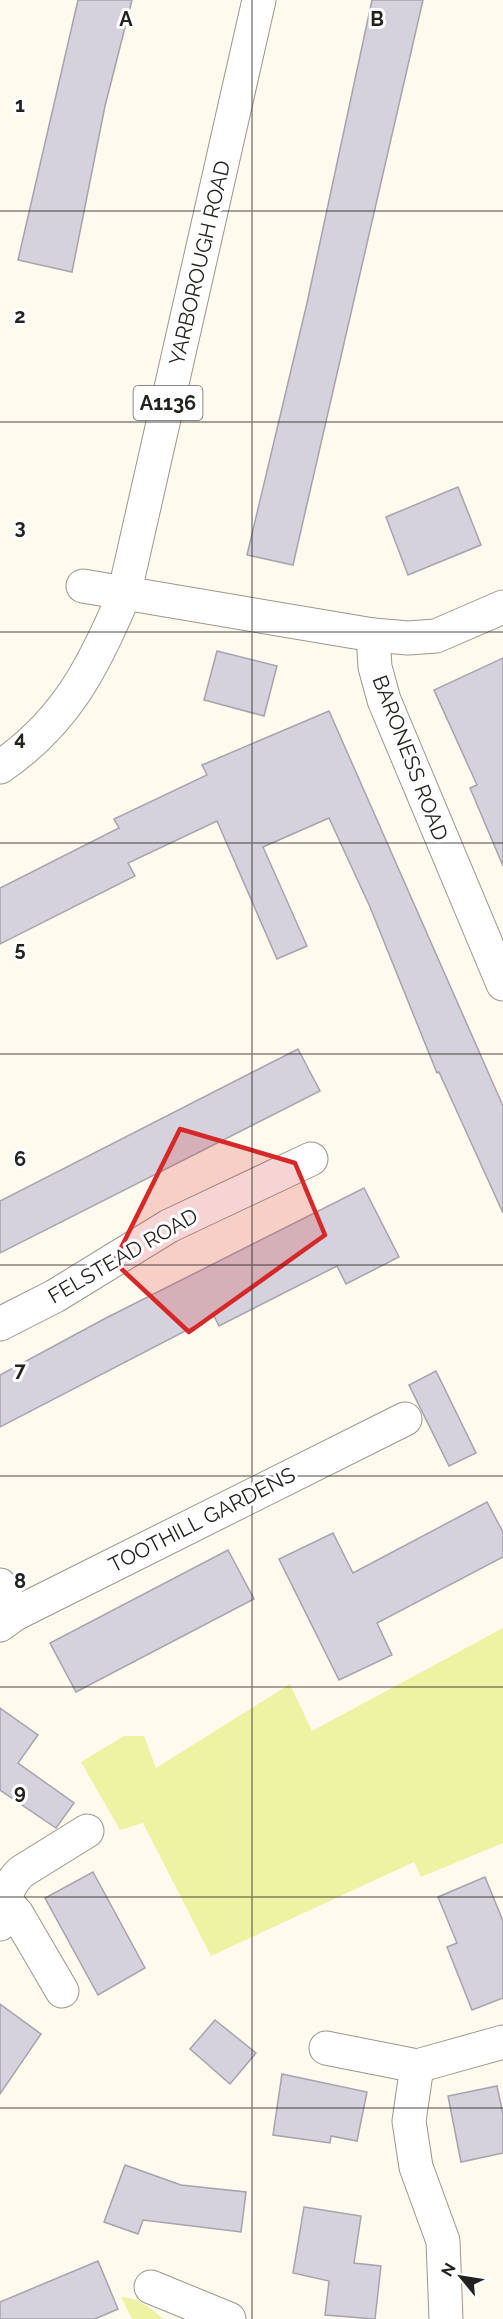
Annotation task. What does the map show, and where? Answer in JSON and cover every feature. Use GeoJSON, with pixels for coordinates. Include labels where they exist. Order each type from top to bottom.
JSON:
{"type":"FeatureCollection","features":[{"type":"Feature","properties":{"kind":"street","name":"YARBOROUGH ROAD"},"geometry":{"type":"LineString","coordinates":[[0,767],[16,756],[59,716],[97,658],[124,595],[259,0]]}},
{"type":"Feature","properties":{"kind":"street"},"geometry":{"type":"LineString","coordinates":[[83,586],[124,595],[373,635],[408,638],[436,636],[503,607]]}},
{"type":"Feature","properties":{"kind":"street","name":"BARONESS ROAD"},"geometry":{"type":"LineString","coordinates":[[373,635],[375,667],[384,700],[503,984]]}},
{"type":"Feature","properties":{"kind":"street","name":"FELSTEAD ROAD"},"geometry":{"type":"LineString","coordinates":[[0,1324],[55,1296],[169,1226],[311,1159]]}},
{"type":"Feature","properties":{"kind":"street","name":"TOOTHILL GARDENS"},"geometry":{"type":"LineString","coordinates":[[8,1619],[405,1419]]}},
{"type":"Feature","properties":{"kind":"street"},"geometry":{"type":"LineString","coordinates":[[0,1585],[8,1619]]}},
{"type":"Feature","properties":{"kind":"street"},"geometry":{"type":"LineString","coordinates":[[62,1991],[17,1914],[2,1912],[12,1880],[87,1830]]}},
{"type":"Feature","properties":{"kind":"street"},"geometry":{"type":"LineString","coordinates":[[326,2048],[417,2066],[503,2042]]}},
{"type":"Feature","properties":{"kind":"street"},"geometry":{"type":"LineString","coordinates":[[417,2066],[410,2121],[416,2167],[443,2241],[446,2319]]}},
{"type":"Feature","properties":{"kind":"street"},"geometry":{"type":"LineString","coordinates":[[151,2287],[229,2319]]}},
{"type":"Feature","properties":{"kind":"highlighted area"},"geometry":{"type":"Polygon","coordinates":[[[180,1129],[295,1163],[325,1235],[189,1332],[114,1262],[180,1129]]]}},
{"type":"Feature","properties":{"kind":"green space"},"geometry":{"type":"Polygon","coordinates":[[[503,1628],[503,1843],[421,1877],[414,1862],[211,1956],[143,1823],[120,1830],[81,1762],[124,1736],[144,1736],[156,1768],[290,1684],[312,1731],[503,1628]]]}},
{"type":"Feature","properties":{"kind":"green space"},"geometry":{"type":"Polygon","coordinates":[[[121,2297],[139,2301],[163,2319],[132,2319],[121,2297]]]}},
{"type":"Feature","properties":{"kind":"building"},"geometry":{"type":"Polygon","coordinates":[[[78,0],[132,0],[105,106],[72,272],[18,260],[78,0]]]}},
{"type":"Feature","properties":{"kind":"building"},"geometry":{"type":"Polygon","coordinates":[[[372,0],[423,0],[293,565],[247,555],[307,303],[372,0]]]}},
{"type":"Feature","properties":{"kind":"building"},"geometry":{"type":"Polygon","coordinates":[[[458,487],[481,545],[408,575],[386,517],[458,487]]]}},
{"type":"Feature","properties":{"kind":"building"},"geometry":{"type":"Polygon","coordinates":[[[217,651],[277,666],[264,716],[204,700],[217,651]]]}},
{"type":"Feature","properties":{"kind":"building"},"geometry":{"type":"Polygon","coordinates":[[[503,658],[503,866],[470,788],[477,785],[434,690],[503,658]]]}},
{"type":"Feature","properties":{"kind":"building"},"geometry":{"type":"Polygon","coordinates":[[[329,711],[503,1106],[503,1213],[439,1072],[437,1073],[370,907],[329,818],[263,847],[307,946],[277,959],[217,821],[128,863],[135,876],[0,944],[0,888],[119,828],[114,819],[207,775],[202,765],[329,711]]]}},
{"type":"Feature","properties":{"kind":"building"},"geometry":{"type":"Polygon","coordinates":[[[298,1049],[320,1091],[0,1253],[0,1201],[298,1049]]]}},
{"type":"Feature","properties":{"kind":"building"},"geometry":{"type":"Polygon","coordinates":[[[364,1188],[399,1257],[346,1284],[337,1266],[219,1326],[214,1316],[0,1427],[0,1375],[106,1318],[364,1188]]]}},
{"type":"Feature","properties":{"kind":"building"},"geometry":{"type":"Polygon","coordinates":[[[436,1371],[476,1453],[449,1466],[409,1385],[436,1371]]]}},
{"type":"Feature","properties":{"kind":"building"},"geometry":{"type":"Polygon","coordinates":[[[487,1502],[503,1532],[503,1557],[377,1623],[392,1655],[339,1680],[279,1559],[333,1533],[353,1573],[487,1502]]]}},
{"type":"Feature","properties":{"kind":"building"},"geometry":{"type":"Polygon","coordinates":[[[228,1550],[254,1599],[76,1692],[50,1643],[228,1550]]]}},
{"type":"Feature","properties":{"kind":"building"},"geometry":{"type":"Polygon","coordinates":[[[0,1708],[38,1735],[18,1763],[74,1803],[56,1828],[0,1790],[0,1708]]]}},
{"type":"Feature","properties":{"kind":"building"},"geometry":{"type":"Polygon","coordinates":[[[93,1872],[145,1968],[98,1995],[45,1898],[93,1872]]]}},
{"type":"Feature","properties":{"kind":"building"},"geometry":{"type":"Polygon","coordinates":[[[485,1877],[503,1921],[503,1998],[472,2010],[447,1947],[457,1943],[438,1897],[485,1877]]]}},
{"type":"Feature","properties":{"kind":"building"},"geometry":{"type":"Polygon","coordinates":[[[0,2004],[41,2034],[0,2094],[0,2004]]]}},
{"type":"Feature","properties":{"kind":"building"},"geometry":{"type":"Polygon","coordinates":[[[215,2020],[256,2053],[230,2084],[190,2049],[215,2020]]]}},
{"type":"Feature","properties":{"kind":"building"},"geometry":{"type":"Polygon","coordinates":[[[282,2074],[367,2092],[357,2141],[331,2136],[330,2143],[273,2135],[282,2074]]]}},
{"type":"Feature","properties":{"kind":"building"},"geometry":{"type":"Polygon","coordinates":[[[497,2086],[503,2114],[503,2153],[461,2162],[448,2096],[497,2086]]]}},
{"type":"Feature","properties":{"kind":"building"},"geometry":{"type":"Polygon","coordinates":[[[125,2165],[181,2185],[246,2192],[241,2232],[143,2220],[138,2234],[104,2222],[125,2165]]]}},
{"type":"Feature","properties":{"kind":"building"},"geometry":{"type":"Polygon","coordinates":[[[304,2207],[361,2216],[354,2263],[381,2266],[375,2319],[325,2315],[329,2281],[293,2273],[304,2207]]]}},
{"type":"Feature","properties":{"kind":"building"},"geometry":{"type":"Polygon","coordinates":[[[98,2261],[118,2309],[95,2319],[0,2319],[0,2302],[98,2261]]]}}]}
